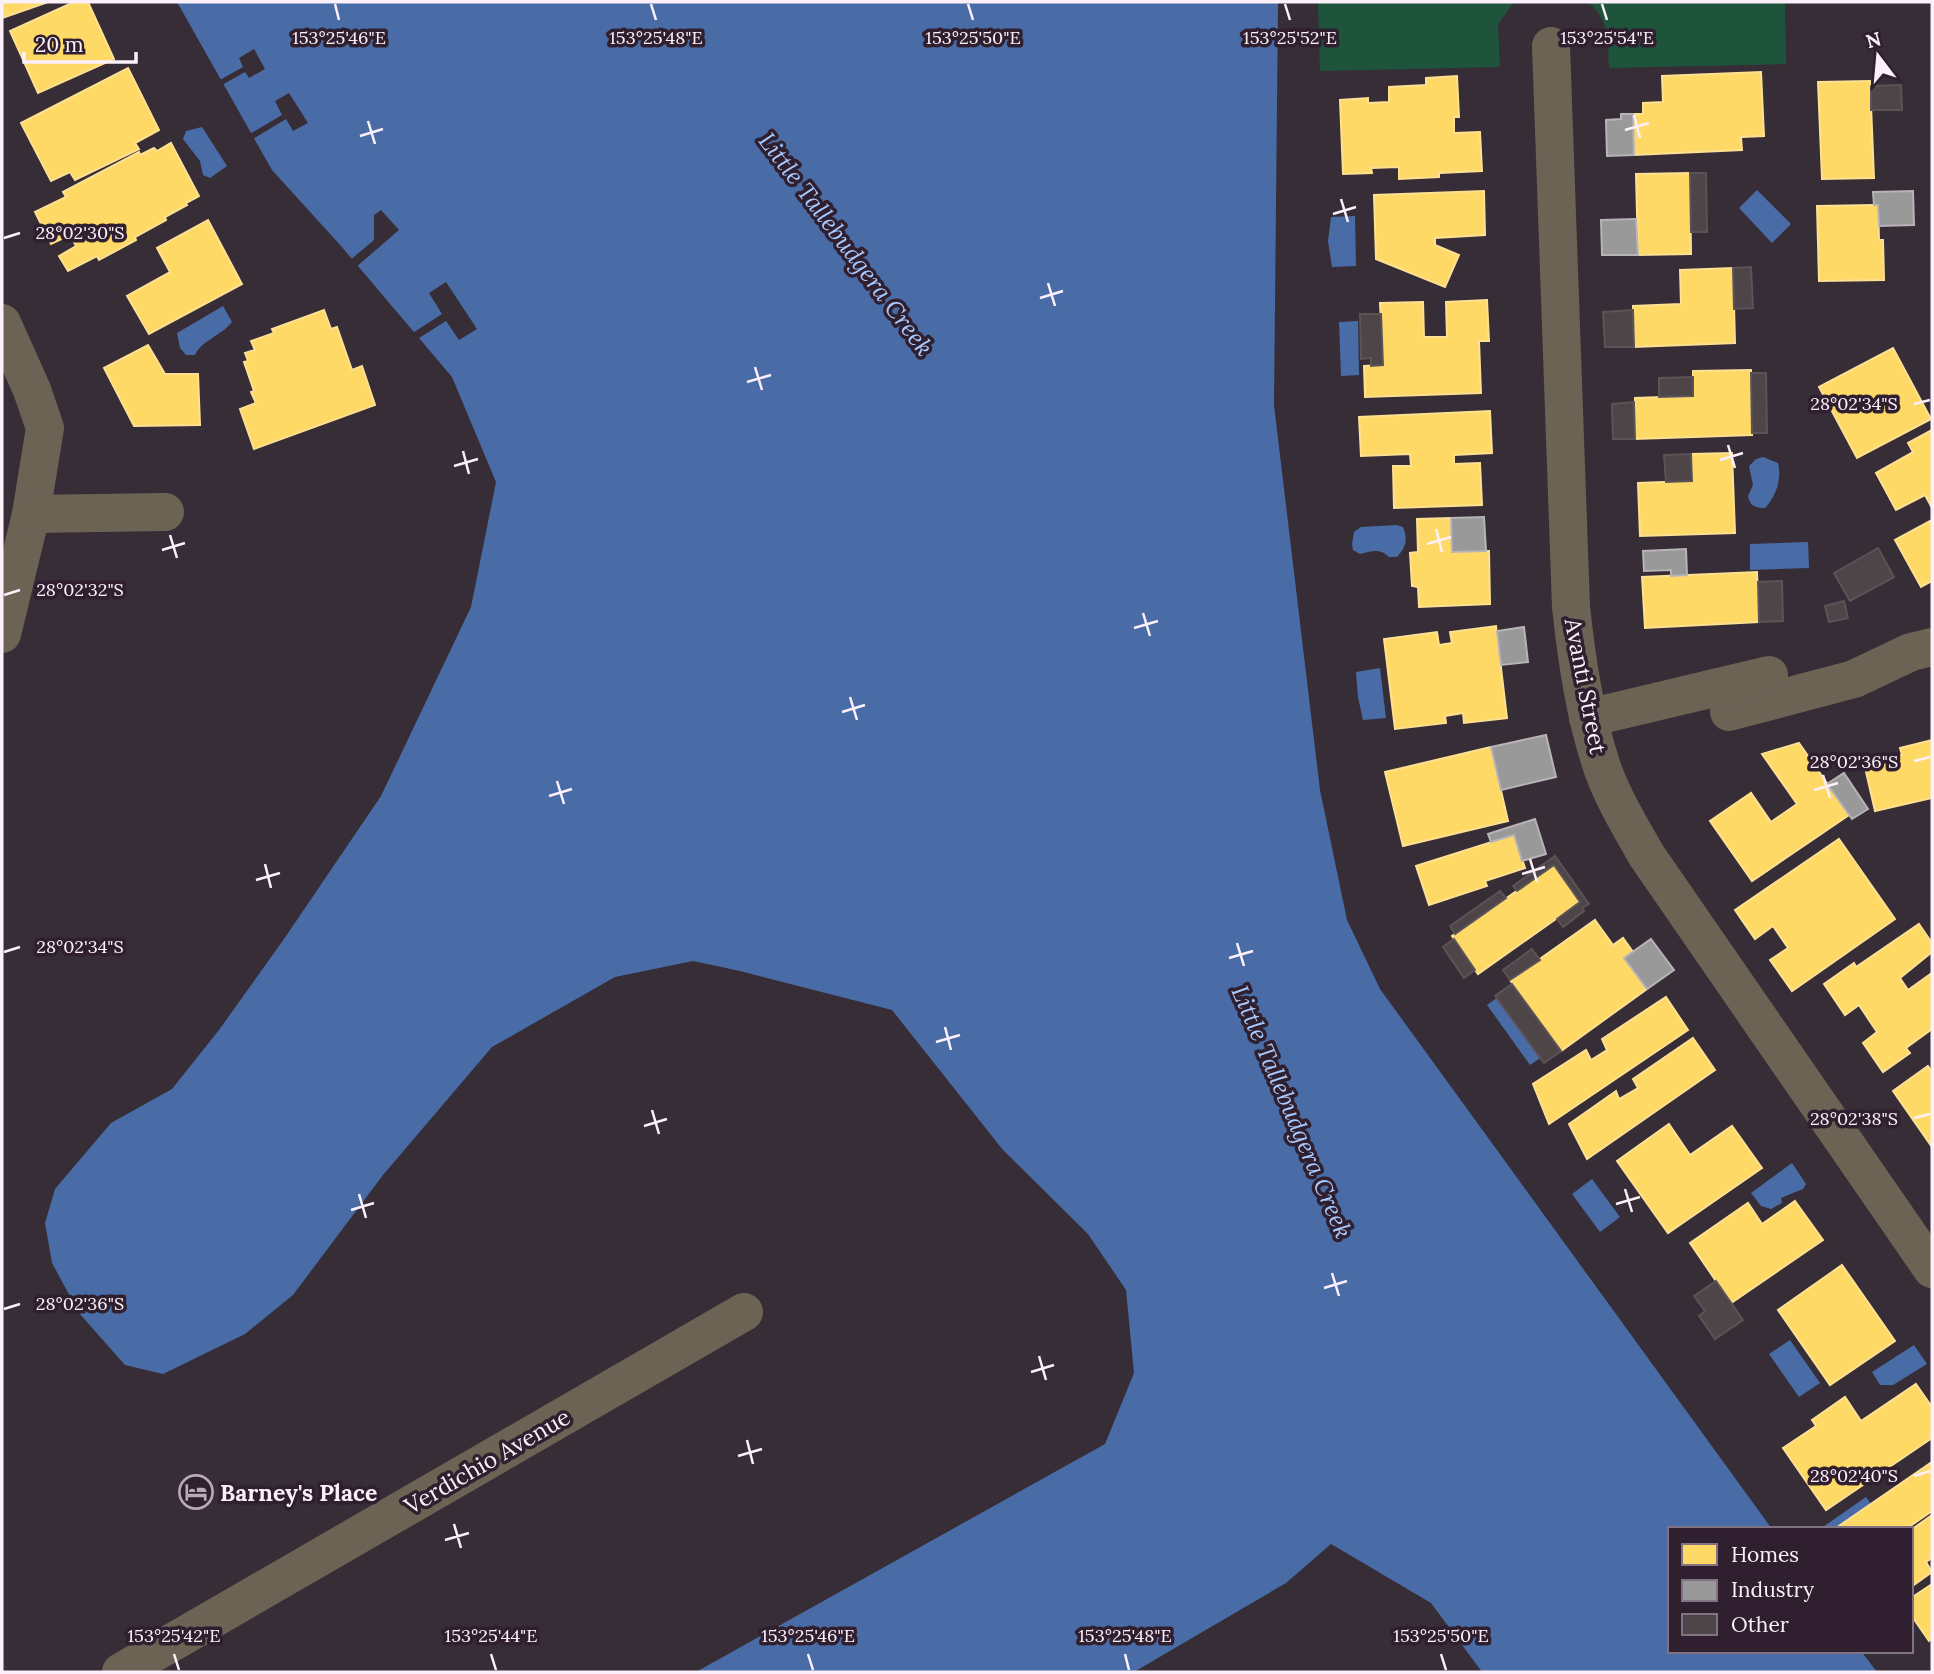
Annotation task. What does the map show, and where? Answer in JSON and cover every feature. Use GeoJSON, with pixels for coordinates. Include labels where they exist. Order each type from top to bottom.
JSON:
{"type":"FeatureCollection","features":[{"type":"Feature","properties":{"kind":"street","name":"Avanti Street"},"geometry":{"type":"LineString","coordinates":[[1551,46],[1571,607],[1576,660],[1588,718],[1604,771],[1622,813],[1647,856],[1932,1269]]}},
{"type":"Feature","properties":{"kind":"street"},"geometry":{"type":"LineString","coordinates":[[2,323],[32,390],[45,428],[31,514],[2,634]]}},
{"type":"Feature","properties":{"kind":"street"},"geometry":{"type":"LineString","coordinates":[[31,514],[165,512]]}},
{"type":"Feature","properties":{"kind":"street"},"geometry":{"type":"LineString","coordinates":[[1729,712],[1854,679],[1910,652],[1932,647]]}},
{"type":"Feature","properties":{"kind":"street"},"geometry":{"type":"LineString","coordinates":[[1588,718],[1769,675]]}},
{"type":"Feature","properties":{"kind":"street","name":"Verdichio Avenue"},"geometry":{"type":"LineString","coordinates":[[121,1672],[744,1312]]}},
{"type":"Feature","properties":{"kind":"green space"},"geometry":{"type":"Polygon","coordinates":[[[1318,2],[1514,2],[1498,24],[1500,67],[1320,71],[1318,2]]]}},
{"type":"Feature","properties":{"kind":"green space"},"geometry":{"type":"Polygon","coordinates":[[[1588,2],[1785,2],[1786,64],[1609,68],[1608,40],[1604,24],[1588,2]]]}},
{"type":"Feature","properties":{"kind":"water","name":"Little Tallebudgera Creek"},"geometry":{"type":"Polygon","coordinates":[[[177,2],[1278,2],[1274,405],[1320,790],[1347,920],[1380,989],[1771,1527],[1668,1527],[1668,1653],[1863,1653],[1877,1672],[1482,1672],[1431,1603],[1331,1544],[1286,1583],[1134,1672],[696,1672],[1105,1444],[1134,1373],[1126,1290],[1088,1234],[1003,1150],[892,1010],[693,961],[615,977],[492,1047],[383,1175],[293,1295],[245,1334],[163,1374],[125,1365],[79,1313],[52,1263],[45,1223],[55,1189],[111,1123],[172,1089],[219,1030],[284,939],[381,796],[471,607],[496,482],[452,377],[341,246],[272,170],[177,2]]]}},
{"type":"Feature","properties":{"kind":"water"},"geometry":{"type":"Polygon","coordinates":[[[202,127],[227,166],[210,178],[203,175],[200,161],[183,139],[186,131],[202,127]]]}},
{"type":"Feature","properties":{"kind":"water"},"geometry":{"type":"Polygon","coordinates":[[[1757,190],[1791,224],[1772,243],[1739,208],[1757,190]]]}},
{"type":"Feature","properties":{"kind":"water"},"geometry":{"type":"Polygon","coordinates":[[[1355,216],[1356,266],[1332,267],[1328,241],[1331,217],[1355,216]]]}},
{"type":"Feature","properties":{"kind":"water"},"geometry":{"type":"Polygon","coordinates":[[[223,306],[232,322],[195,355],[186,355],[180,348],[177,333],[223,306]]]}},
{"type":"Feature","properties":{"kind":"water"},"geometry":{"type":"Polygon","coordinates":[[[1358,321],[1359,375],[1341,376],[1339,322],[1358,321]]]}},
{"type":"Feature","properties":{"kind":"water"},"geometry":{"type":"Polygon","coordinates":[[[1763,457],[1778,463],[1779,475],[1772,498],[1765,508],[1758,508],[1750,502],[1748,496],[1753,485],[1749,466],[1756,459],[1763,457]]]}},
{"type":"Feature","properties":{"kind":"water"},"geometry":{"type":"Polygon","coordinates":[[[1361,527],[1403,527],[1406,540],[1397,557],[1389,557],[1375,551],[1360,554],[1353,550],[1354,532],[1361,527]]]}},
{"type":"Feature","properties":{"kind":"water"},"geometry":{"type":"Polygon","coordinates":[[[1808,542],[1809,568],[1750,570],[1750,544],[1808,542]]]}},
{"type":"Feature","properties":{"kind":"water"},"geometry":{"type":"Polygon","coordinates":[[[1380,668],[1386,718],[1363,720],[1356,672],[1380,668]]]}},
{"type":"Feature","properties":{"kind":"water"},"geometry":{"type":"Polygon","coordinates":[[[1501,995],[1545,1055],[1530,1065],[1487,1005],[1501,995]]]}},
{"type":"Feature","properties":{"kind":"water"},"geometry":{"type":"Polygon","coordinates":[[[1792,1163],[1806,1184],[1803,1189],[1781,1198],[1782,1203],[1771,1209],[1761,1206],[1751,1193],[1792,1163]]]}},
{"type":"Feature","properties":{"kind":"water"},"geometry":{"type":"Polygon","coordinates":[[[1592,1179],[1620,1217],[1600,1232],[1572,1194],[1592,1179]]]}},
{"type":"Feature","properties":{"kind":"water"},"geometry":{"type":"Polygon","coordinates":[[[1790,1340],[1820,1383],[1799,1397],[1769,1354],[1790,1340]]]}},
{"type":"Feature","properties":{"kind":"water"},"geometry":{"type":"Polygon","coordinates":[[[1914,1345],[1927,1364],[1893,1385],[1880,1385],[1872,1372],[1914,1345]]]}},
{"type":"Feature","properties":{"kind":"water"},"geometry":{"type":"Polygon","coordinates":[[[1866,1497],[1871,1504],[1840,1527],[1823,1527],[1866,1497]]]}},
{"type":"Feature","properties":{"kind":"pier"},"geometry":{"type":"Polygon","coordinates":[[[254,49],[265,69],[249,78],[245,72],[220,86],[218,81],[243,67],[239,58],[254,49]]]}},
{"type":"Feature","properties":{"kind":"pier"},"geometry":{"type":"Polygon","coordinates":[[[289,93],[308,123],[293,131],[286,119],[251,140],[248,135],[282,115],[275,101],[289,93]]]}},
{"type":"Feature","properties":{"kind":"pier"},"geometry":{"type":"Polygon","coordinates":[[[381,210],[399,230],[355,268],[349,261],[374,240],[374,215],[381,210]]]}},
{"type":"Feature","properties":{"kind":"pier"},"geometry":{"type":"Polygon","coordinates":[[[446,282],[477,329],[459,340],[446,321],[416,340],[411,334],[442,314],[429,293],[446,282]]]}},
{"type":"Feature","properties":{"kind":"building: Homes"},"geometry":{"type":"Polygon","coordinates":[[[2,2],[48,2],[2,18],[2,2]]]}},
{"type":"Feature","properties":{"kind":"building: Homes"},"geometry":{"type":"Polygon","coordinates":[[[74,2],[88,2],[114,59],[38,93],[10,31],[74,2]]]}},
{"type":"Feature","properties":{"kind":"building: Homes"},"geometry":{"type":"Polygon","coordinates":[[[128,68],[159,130],[135,143],[139,149],[75,180],[70,172],[51,181],[21,123],[128,68]]]}},
{"type":"Feature","properties":{"kind":"building: Homes"},"geometry":{"type":"Polygon","coordinates":[[[1761,72],[1764,136],[1741,137],[1742,150],[1634,155],[1633,114],[1643,114],[1643,103],[1663,102],[1662,76],[1761,72]]]}},
{"type":"Feature","properties":{"kind":"building: Homes"},"geometry":{"type":"Polygon","coordinates":[[[1457,76],[1459,117],[1454,117],[1454,133],[1480,132],[1482,171],[1439,173],[1439,177],[1399,179],[1399,167],[1371,168],[1372,173],[1343,174],[1340,100],[1368,98],[1368,103],[1389,102],[1389,87],[1426,85],[1426,78],[1457,76]]]}},
{"type":"Feature","properties":{"kind":"building: Homes"},"geometry":{"type":"Polygon","coordinates":[[[1870,81],[1874,178],[1822,179],[1818,82],[1870,81]]]}},
{"type":"Feature","properties":{"kind":"building: Homes"},"geometry":{"type":"Polygon","coordinates":[[[171,143],[199,196],[165,217],[166,220],[135,237],[136,240],[99,260],[97,256],[68,271],[59,256],[76,246],[70,235],[51,244],[35,212],[66,197],[63,192],[139,152],[140,155],[154,148],[157,151],[171,143]]]}},
{"type":"Feature","properties":{"kind":"building: Homes"},"geometry":{"type":"Polygon","coordinates":[[[1690,173],[1691,254],[1638,255],[1636,174],[1690,173]]]}},
{"type":"Feature","properties":{"kind":"building: Homes"},"geometry":{"type":"Polygon","coordinates":[[[1484,191],[1485,235],[1435,238],[1435,245],[1459,255],[1445,287],[1376,259],[1374,195],[1484,191]]]}},
{"type":"Feature","properties":{"kind":"building: Homes"},"geometry":{"type":"Polygon","coordinates":[[[1878,205],[1879,240],[1883,240],[1884,280],[1819,281],[1817,206],[1878,205]]]}},
{"type":"Feature","properties":{"kind":"building: Homes"},"geometry":{"type":"Polygon","coordinates":[[[208,220],[242,284],[149,334],[127,296],[170,272],[157,248],[208,220]]]}},
{"type":"Feature","properties":{"kind":"building: Homes"},"geometry":{"type":"Polygon","coordinates":[[[1733,268],[1735,343],[1634,347],[1633,306],[1681,304],[1680,270],[1733,268]]]}},
{"type":"Feature","properties":{"kind":"building: Homes"},"geometry":{"type":"Polygon","coordinates":[[[1487,300],[1489,341],[1479,341],[1481,393],[1365,397],[1364,366],[1383,365],[1380,303],[1423,302],[1424,337],[1447,337],[1446,302],[1487,300]]]}},
{"type":"Feature","properties":{"kind":"building: Homes"},"geometry":{"type":"Polygon","coordinates":[[[324,310],[331,329],[337,327],[352,370],[362,366],[375,405],[254,449],[240,409],[256,403],[244,362],[248,361],[245,353],[255,350],[251,341],[274,333],[272,329],[324,310]]]}},
{"type":"Feature","properties":{"kind":"building: Homes"},"geometry":{"type":"Polygon","coordinates":[[[148,345],[165,374],[198,374],[200,425],[134,426],[104,368],[148,345]]]}},
{"type":"Feature","properties":{"kind":"building: Homes"},"geometry":{"type":"Polygon","coordinates":[[[1893,348],[1931,419],[1857,458],[1819,387],[1893,348]]]}},
{"type":"Feature","properties":{"kind":"building: Homes"},"geometry":{"type":"Polygon","coordinates":[[[1751,370],[1752,435],[1635,439],[1635,398],[1693,396],[1693,371],[1751,370]]]}},
{"type":"Feature","properties":{"kind":"building: Homes"},"geometry":{"type":"Polygon","coordinates":[[[1490,411],[1492,453],[1454,455],[1454,464],[1480,463],[1482,505],[1394,508],[1393,466],[1411,466],[1410,454],[1361,456],[1359,417],[1490,411]]]}},
{"type":"Feature","properties":{"kind":"building: Homes"},"geometry":{"type":"Polygon","coordinates":[[[1932,430],[1932,508],[1925,495],[1896,510],[1876,473],[1913,452],[1908,443],[1932,430]]]}},
{"type":"Feature","properties":{"kind":"building: Homes"},"geometry":{"type":"Polygon","coordinates":[[[1732,453],[1735,533],[1640,536],[1638,483],[1692,481],[1691,454],[1732,453]]]}},
{"type":"Feature","properties":{"kind":"building: Homes"},"geometry":{"type":"Polygon","coordinates":[[[1451,518],[1452,552],[1489,551],[1490,604],[1419,607],[1418,587],[1412,586],[1410,553],[1418,552],[1417,519],[1451,518]]]}},
{"type":"Feature","properties":{"kind":"building: Homes"},"geometry":{"type":"Polygon","coordinates":[[[1932,520],[1932,581],[1921,587],[1895,540],[1932,520]]]}},
{"type":"Feature","properties":{"kind":"building: Homes"},"geometry":{"type":"Polygon","coordinates":[[[1757,572],[1759,622],[1645,628],[1642,577],[1757,572]]]}},
{"type":"Feature","properties":{"kind":"building: Homes"},"geometry":{"type":"Polygon","coordinates":[[[1496,626],[1507,718],[1464,723],[1463,713],[1445,716],[1446,723],[1395,729],[1384,639],[1437,632],[1439,645],[1452,643],[1450,632],[1496,626]]]}},
{"type":"Feature","properties":{"kind":"building: Homes"},"geometry":{"type":"Polygon","coordinates":[[[1932,740],[1932,798],[1875,811],[1864,763],[1902,755],[1900,748],[1932,740]]]}},
{"type":"Feature","properties":{"kind":"building: Homes"},"geometry":{"type":"Polygon","coordinates":[[[1799,743],[1849,815],[1752,881],[1710,821],[1751,793],[1771,822],[1797,804],[1762,754],[1799,743]]]}},
{"type":"Feature","properties":{"kind":"building: Homes"},"geometry":{"type":"Polygon","coordinates":[[[1491,747],[1508,821],[1403,846],[1385,772],[1491,747]]]}},
{"type":"Feature","properties":{"kind":"building: Homes"},"geometry":{"type":"Polygon","coordinates":[[[1514,835],[1525,868],[1485,881],[1487,886],[1429,905],[1416,866],[1514,835]]]}},
{"type":"Feature","properties":{"kind":"building: Homes"},"geometry":{"type":"Polygon","coordinates":[[[1839,839],[1895,919],[1792,991],[1770,960],[1788,948],[1773,926],[1755,939],[1735,910],[1839,839]]]}},
{"type":"Feature","properties":{"kind":"building: Homes"},"geometry":{"type":"Polygon","coordinates":[[[1554,865],[1580,902],[1478,974],[1452,936],[1554,865]]]}},
{"type":"Feature","properties":{"kind":"building: Homes"},"geometry":{"type":"Polygon","coordinates":[[[1595,920],[1613,945],[1623,938],[1633,952],[1624,958],[1647,989],[1561,1051],[1510,980],[1595,920]]]}},
{"type":"Feature","properties":{"kind":"building: Homes"},"geometry":{"type":"Polygon","coordinates":[[[1919,924],[1932,943],[1932,952],[1900,978],[1908,990],[1932,973],[1932,1029],[1906,1048],[1910,1053],[1883,1072],[1863,1043],[1877,1032],[1859,1005],[1845,1015],[1824,984],[1854,963],[1856,967],[1919,924]]]}},
{"type":"Feature","properties":{"kind":"building: Homes"},"geometry":{"type":"Polygon","coordinates":[[[1666,997],[1688,1030],[1549,1124],[1533,1084],[1586,1050],[1591,1060],[1607,1050],[1602,1039],[1666,997]]]}},
{"type":"Feature","properties":{"kind":"building: Homes"},"geometry":{"type":"Polygon","coordinates":[[[1693,1038],[1715,1070],[1587,1159],[1569,1124],[1616,1091],[1619,1099],[1638,1088],[1633,1079],[1693,1038]]]}},
{"type":"Feature","properties":{"kind":"building: Homes"},"geometry":{"type":"Polygon","coordinates":[[[1928,1066],[1932,1072],[1932,1147],[1893,1091],[1928,1066]]]}},
{"type":"Feature","properties":{"kind":"building: Homes"},"geometry":{"type":"Polygon","coordinates":[[[1669,1124],[1690,1155],[1732,1126],[1762,1168],[1668,1233],[1617,1161],[1669,1124]]]}},
{"type":"Feature","properties":{"kind":"building: Homes"},"geometry":{"type":"Polygon","coordinates":[[[1795,1201],[1823,1240],[1731,1303],[1690,1243],[1748,1203],[1762,1224],[1795,1201]]]}},
{"type":"Feature","properties":{"kind":"building: Homes"},"geometry":{"type":"Polygon","coordinates":[[[1842,1265],[1895,1341],[1830,1385],[1778,1310],[1842,1265]]]}},
{"type":"Feature","properties":{"kind":"building: Homes"},"geometry":{"type":"Polygon","coordinates":[[[1916,1384],[1932,1407],[1932,1438],[1826,1510],[1783,1448],[1816,1426],[1812,1420],[1845,1397],[1861,1421],[1916,1384]]]}},
{"type":"Feature","properties":{"kind":"building: Homes"},"geometry":{"type":"Polygon","coordinates":[[[1932,1462],[1932,1511],[1909,1527],[1837,1527],[1932,1462]]]}},
{"type":"Feature","properties":{"kind":"building: Homes"},"geometry":{"type":"Polygon","coordinates":[[[1932,1515],[1932,1558],[1926,1562],[1932,1572],[1913,1586],[1913,1529],[1932,1515]]]}},
{"type":"Feature","properties":{"kind":"building: Homes"},"geometry":{"type":"Polygon","coordinates":[[[1932,1584],[1932,1638],[1929,1641],[1913,1618],[1913,1597],[1932,1584]]]}},
{"type":"Feature","properties":{"kind":"building: Industry"},"geometry":{"type":"Polygon","coordinates":[[[1621,114],[1633,114],[1634,155],[1607,156],[1606,120],[1621,119],[1621,114]]]}},
{"type":"Feature","properties":{"kind":"building: Industry"},"geometry":{"type":"Polygon","coordinates":[[[1913,191],[1914,225],[1879,226],[1878,205],[1874,205],[1873,192],[1913,191]]]}},
{"type":"Feature","properties":{"kind":"building: Industry"},"geometry":{"type":"Polygon","coordinates":[[[1636,219],[1638,255],[1602,255],[1601,220],[1636,219]]]}},
{"type":"Feature","properties":{"kind":"building: Industry"},"geometry":{"type":"Polygon","coordinates":[[[1484,517],[1486,551],[1452,552],[1451,518],[1484,517]]]}},
{"type":"Feature","properties":{"kind":"building: Industry"},"geometry":{"type":"Polygon","coordinates":[[[1686,549],[1687,575],[1671,576],[1671,570],[1644,571],[1643,551],[1686,549]]]}},
{"type":"Feature","properties":{"kind":"building: Industry"},"geometry":{"type":"Polygon","coordinates":[[[1524,627],[1528,662],[1501,665],[1497,631],[1524,627]]]}},
{"type":"Feature","properties":{"kind":"building: Industry"},"geometry":{"type":"Polygon","coordinates":[[[1546,735],[1556,777],[1501,790],[1491,747],[1546,735]]]}},
{"type":"Feature","properties":{"kind":"building: Industry"},"geometry":{"type":"Polygon","coordinates":[[[1844,773],[1868,809],[1852,819],[1827,784],[1844,773]]]}},
{"type":"Feature","properties":{"kind":"building: Industry"},"geometry":{"type":"Polygon","coordinates":[[[1535,819],[1546,854],[1522,861],[1514,835],[1491,842],[1488,834],[1535,819]]]}},
{"type":"Feature","properties":{"kind":"building: Industry"},"geometry":{"type":"Polygon","coordinates":[[[1651,939],[1674,970],[1647,989],[1624,958],[1651,939]]]}},
{"type":"Feature","properties":{"kind":"building: Other"},"geometry":{"type":"Polygon","coordinates":[[[1901,85],[1902,110],[1871,110],[1871,86],[1901,85]]]}},
{"type":"Feature","properties":{"kind":"building: Other"},"geometry":{"type":"Polygon","coordinates":[[[1690,173],[1706,173],[1707,232],[1691,232],[1690,173]]]}},
{"type":"Feature","properties":{"kind":"building: Other"},"geometry":{"type":"Polygon","coordinates":[[[1751,267],[1753,308],[1734,309],[1733,268],[1751,267]]]}},
{"type":"Feature","properties":{"kind":"building: Other"},"geometry":{"type":"Polygon","coordinates":[[[1633,310],[1634,347],[1605,347],[1603,312],[1633,310]]]}},
{"type":"Feature","properties":{"kind":"building: Other"},"geometry":{"type":"Polygon","coordinates":[[[1360,314],[1381,314],[1383,365],[1371,366],[1371,358],[1361,359],[1360,314]]]}},
{"type":"Feature","properties":{"kind":"building: Other"},"geometry":{"type":"Polygon","coordinates":[[[1751,373],[1766,373],[1767,433],[1752,433],[1751,373]]]}},
{"type":"Feature","properties":{"kind":"building: Other"},"geometry":{"type":"Polygon","coordinates":[[[1693,377],[1693,396],[1659,397],[1659,378],[1693,377]]]}},
{"type":"Feature","properties":{"kind":"building: Other"},"geometry":{"type":"Polygon","coordinates":[[[1634,402],[1635,439],[1613,439],[1612,404],[1634,402]]]}},
{"type":"Feature","properties":{"kind":"building: Other"},"geometry":{"type":"Polygon","coordinates":[[[1691,454],[1692,481],[1666,482],[1664,455],[1691,454]]]}},
{"type":"Feature","properties":{"kind":"building: Other"},"geometry":{"type":"Polygon","coordinates":[[[1878,548],[1894,577],[1850,601],[1834,573],[1878,548]]]}},
{"type":"Feature","properties":{"kind":"building: Other"},"geometry":{"type":"Polygon","coordinates":[[[1782,581],[1783,621],[1759,622],[1758,582],[1782,581]]]}},
{"type":"Feature","properties":{"kind":"building: Other"},"geometry":{"type":"Polygon","coordinates":[[[1844,601],[1848,618],[1829,622],[1825,606],[1844,601]]]}},
{"type":"Feature","properties":{"kind":"building: Other"},"geometry":{"type":"Polygon","coordinates":[[[1555,856],[1589,904],[1563,927],[1557,919],[1580,902],[1554,865],[1517,891],[1513,886],[1555,856]]]}},
{"type":"Feature","properties":{"kind":"building: Other"},"geometry":{"type":"Polygon","coordinates":[[[1500,891],[1506,898],[1455,934],[1450,926],[1500,891]]]}},
{"type":"Feature","properties":{"kind":"building: Other"},"geometry":{"type":"Polygon","coordinates":[[[1454,939],[1475,970],[1464,978],[1443,947],[1454,939]]]}},
{"type":"Feature","properties":{"kind":"building: Other"},"geometry":{"type":"Polygon","coordinates":[[[1532,949],[1540,960],[1510,980],[1503,970],[1532,949]]]}},
{"type":"Feature","properties":{"kind":"building: Other"},"geometry":{"type":"Polygon","coordinates":[[[1512,984],[1561,1051],[1544,1063],[1495,996],[1512,984]]]}},
{"type":"Feature","properties":{"kind":"building: Other"},"geometry":{"type":"Polygon","coordinates":[[[1716,1281],[1743,1320],[1715,1339],[1699,1316],[1705,1311],[1694,1296],[1716,1281]]]}},
{"type":"Feature","properties":{"kind":"place","name":"Barney's Place"},"geometry":{"type":"Point","coordinates":[196,1492]}}]}
